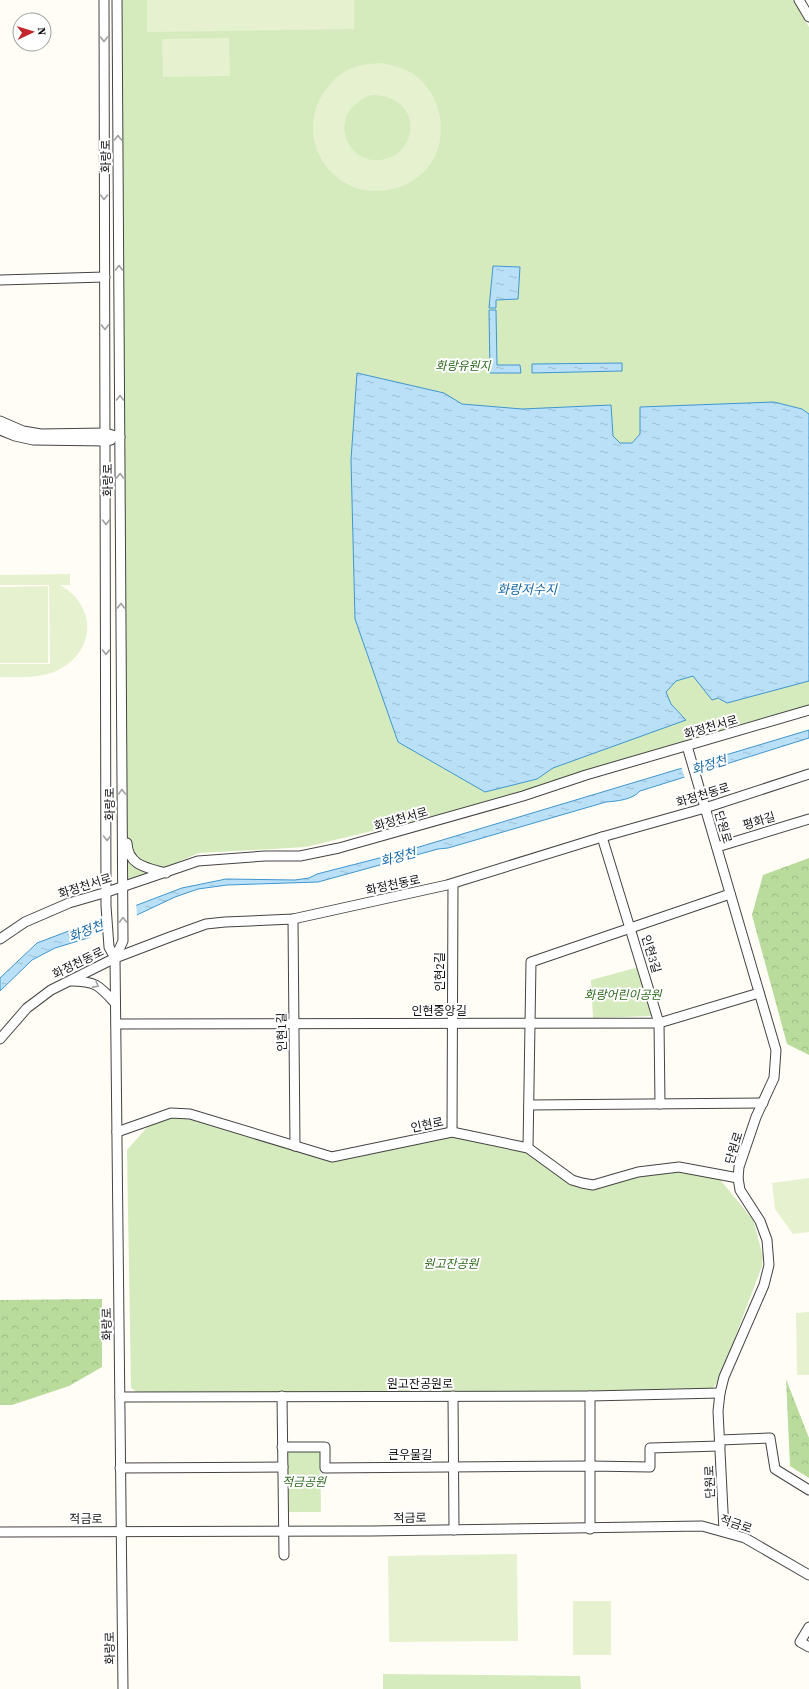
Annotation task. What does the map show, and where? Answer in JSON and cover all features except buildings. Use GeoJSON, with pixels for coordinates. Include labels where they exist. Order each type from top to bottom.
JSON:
{"type":"FeatureCollection","features":[{"type":"Feature","properties":{"kind":"street","name":"화랑로"},"geometry":{"type":"LineString","coordinates":[[104,0],[106,906],[109,947],[115,958]]}},
{"type":"Feature","properties":{"kind":"street","name":"화랑로"},"geometry":{"type":"LineString","coordinates":[[117,0],[123,941],[115,958],[115,1003],[123,1689]]}},
{"type":"Feature","properties":{"kind":"street"},"geometry":{"type":"LineString","coordinates":[[799,0],[809,17]]}},
{"type":"Feature","properties":{"kind":"street"},"geometry":{"type":"LineString","coordinates":[[0,280],[105,277]]}},
{"type":"Feature","properties":{"kind":"street"},"geometry":{"type":"LineString","coordinates":[[0,422],[23,431],[40,434],[105,437]]}},
{"type":"Feature","properties":{"kind":"street"},"geometry":{"type":"LineString","coordinates":[[0,430],[33,440],[120,437]]}},
{"type":"Feature","properties":{"kind":"street","name":"화정천서로"},"geometry":{"type":"LineString","coordinates":[[0,939],[25,922],[69,903],[123,887],[198,861],[265,856],[300,856],[339,848],[523,796],[586,775],[688,750],[809,710]]}},
{"type":"Feature","properties":{"kind":"street","name":"단원로"},"geometry":{"type":"LineString","coordinates":[[688,750],[776,1050],[774,1078],[751,1132],[739,1167],[738,1178],[740,1190],[760,1221],[767,1240],[769,1265],[764,1285],[730,1363],[720,1392],[718,1411],[724,1531]]}},
{"type":"Feature","properties":{"kind":"street","name":"화정천동로"},"geometry":{"type":"LineString","coordinates":[[0,1039],[27,1008],[51,990],[115,958],[206,924],[293,918],[452,884],[602,837],[705,808],[809,774]]}},
{"type":"Feature","properties":{"kind":"street","name":"평화길"},"geometry":{"type":"LineString","coordinates":[[717,847],[809,819]]}},
{"type":"Feature","properties":{"kind":"street"},"geometry":{"type":"LineString","coordinates":[[123,820],[127,836],[128,852],[131,858],[142,866],[166,873]]}},
{"type":"Feature","properties":{"kind":"street","name":"인현3길"},"geometry":{"type":"LineString","coordinates":[[602,837],[659,1023],[660,1104]]}},
{"type":"Feature","properties":{"kind":"street","name":"인현2길"},"geometry":{"type":"LineString","coordinates":[[452,884],[452,1132]]}},
{"type":"Feature","properties":{"kind":"street"},"geometry":{"type":"LineString","coordinates":[[528,1148],[531,962],[730,894]]}},
{"type":"Feature","properties":{"kind":"street","name":"인현1길"},"geometry":{"type":"LineString","coordinates":[[293,918],[295,1146]]}},
{"type":"Feature","properties":{"kind":"street"},"geometry":{"type":"LineString","coordinates":[[70,981],[89,981],[103,989],[115,1003]]}},
{"type":"Feature","properties":{"kind":"street","name":"인현중앙길"},"geometry":{"type":"LineString","coordinates":[[116,1024],[659,1023],[759,993]]}},
{"type":"Feature","properties":{"kind":"street"},"geometry":{"type":"LineString","coordinates":[[529,1105],[763,1103]]}},
{"type":"Feature","properties":{"kind":"street","name":"인현로"},"geometry":{"type":"LineString","coordinates":[[117,1132],[171,1113],[190,1114],[332,1157],[452,1132],[528,1148],[572,1180],[593,1185],[638,1172],[679,1167],[738,1178]]}},
{"type":"Feature","properties":{"kind":"street","name":"원고잔공원로"},"geometry":{"type":"LineString","coordinates":[[120,1397],[590,1396],[720,1392]]}},
{"type":"Feature","properties":{"kind":"street"},"geometry":{"type":"LineString","coordinates":[[282,1396],[284,1555]]}},
{"type":"Feature","properties":{"kind":"street"},"geometry":{"type":"LineString","coordinates":[[453,1396],[454,1530]]}},
{"type":"Feature","properties":{"kind":"street"},"geometry":{"type":"LineString","coordinates":[[590,1396],[590,1529]]}},
{"type":"Feature","properties":{"kind":"street"},"geometry":{"type":"LineString","coordinates":[[720,1443],[770,1438],[775,1469],[809,1490]]}},
{"type":"Feature","properties":{"kind":"street","name":"큰우물길"},"geometry":{"type":"LineString","coordinates":[[282,1447],[325,1447],[325,1468],[650,1467],[650,1448],[720,1443]]}},
{"type":"Feature","properties":{"kind":"street"},"geometry":{"type":"LineString","coordinates":[[120,1468],[283,1467]]}},
{"type":"Feature","properties":{"kind":"street","name":"적금로"},"geometry":{"type":"LineString","coordinates":[[0,1532],[590,1529],[702,1526],[745,1538],[809,1575]]}},
{"type":"Feature","properties":{"kind":"street"},"geometry":{"type":"LineString","coordinates":[[809,1627],[800,1642],[809,1647]]}},
{"type":"Feature","properties":{"kind":"green space","name":"화랑유원지"},"geometry":{"type":"Polygon","coordinates":[[[117,0],[793,0],[809,27],[809,705],[479,805],[306,847],[199,853],[118,887],[117,0]]]}},
{"type":"Feature","properties":{"kind":"green space"},"geometry":{"type":"Polygon","coordinates":[[[147,0],[354,0],[354,29],[147,32],[147,0]]]}},
{"type":"Feature","properties":{"kind":"green space"},"geometry":{"type":"Polygon","coordinates":[[[229,38],[230,76],[163,77],[162,39],[229,38]]]}},
{"type":"Feature","properties":{"kind":"green space"},"geometry":{"type":"Polygon","coordinates":[[[380,63],[404,69],[421,80],[434,99],[438,109],[441,121],[441,132],[436,154],[429,166],[420,176],[396,188],[373,191],[353,186],[335,176],[323,161],[315,143],[313,123],[318,102],[335,79],[352,68],[380,63]],[[371,95],[355,104],[347,116],[344,129],[347,141],[355,152],[366,158],[379,160],[395,155],[402,149],[410,133],[410,124],[409,116],[400,104],[387,97],[371,95]]]}},
{"type":"Feature","properties":{"kind":"green space"},"geometry":{"type":"Polygon","coordinates":[[[70,574],[70,585],[60,585],[72,594],[86,615],[86,639],[81,650],[72,660],[60,669],[53,672],[31,677],[0,677],[0,664],[50,664],[49,585],[0,585],[0,575],[70,574]]]}},
{"type":"Feature","properties":{"kind":"green space"},"geometry":{"type":"Polygon","coordinates":[[[48,586],[48,663],[0,663],[0,587],[48,586]]]}},
{"type":"Feature","properties":{"kind":"green space"},"geometry":{"type":"Polygon","coordinates":[[[809,858],[809,1055],[787,1044],[752,915],[763,875],[809,858]]]}},
{"type":"Feature","properties":{"kind":"green space","name":"화랑어린이공원"},"geometry":{"type":"Polygon","coordinates":[[[639,967],[652,1016],[593,1018],[591,980],[639,967]]]}},
{"type":"Feature","properties":{"kind":"green space","name":"원고잔공원"},"geometry":{"type":"Polygon","coordinates":[[[184,1109],[331,1154],[443,1132],[527,1146],[570,1178],[593,1184],[640,1167],[665,1167],[718,1177],[753,1220],[763,1256],[762,1266],[719,1380],[708,1394],[140,1394],[131,1388],[127,1150],[152,1122],[184,1109]]]}},
{"type":"Feature","properties":{"kind":"green space"},"geometry":{"type":"Polygon","coordinates":[[[809,1178],[809,1232],[793,1234],[775,1209],[772,1183],[809,1178]]]}},
{"type":"Feature","properties":{"kind":"green space"},"geometry":{"type":"Polygon","coordinates":[[[102,1299],[102,1367],[69,1386],[12,1405],[0,1405],[0,1300],[102,1299]]]}},
{"type":"Feature","properties":{"kind":"green space"},"geometry":{"type":"Polygon","coordinates":[[[809,1312],[809,1375],[797,1375],[796,1313],[809,1312]]]}},
{"type":"Feature","properties":{"kind":"green space"},"geometry":{"type":"Polygon","coordinates":[[[786,1379],[809,1438],[809,1478],[790,1466],[786,1379]]]}},
{"type":"Feature","properties":{"kind":"green space","name":"적금공원"},"geometry":{"type":"Polygon","coordinates":[[[286,1451],[320,1451],[321,1512],[287,1512],[286,1451]]]}},
{"type":"Feature","properties":{"kind":"green space"},"geometry":{"type":"Polygon","coordinates":[[[517,1554],[518,1641],[389,1642],[388,1556],[517,1554]]]}},
{"type":"Feature","properties":{"kind":"green space"},"geometry":{"type":"Polygon","coordinates":[[[573,1601],[611,1601],[611,1655],[573,1655],[573,1601]]]}},
{"type":"Feature","properties":{"kind":"green space"},"geometry":{"type":"Polygon","coordinates":[[[383,1674],[580,1676],[581,1689],[383,1689],[383,1674]]]}},
{"type":"Feature","properties":{"kind":"water"},"geometry":{"type":"Polygon","coordinates":[[[493,266],[520,267],[518,299],[496,300],[496,308],[489,308],[493,266]]]}},
{"type":"Feature","properties":{"kind":"water"},"geometry":{"type":"Polygon","coordinates":[[[489,310],[496,310],[497,365],[520,365],[521,373],[490,373],[489,310]]]}},
{"type":"Feature","properties":{"kind":"water"},"geometry":{"type":"Polygon","coordinates":[[[622,363],[622,371],[532,373],[532,364],[622,363]]]}},
{"type":"Feature","properties":{"kind":"water","name":"화랑저수지"},"geometry":{"type":"Polygon","coordinates":[[[357,373],[444,393],[462,404],[522,409],[611,405],[613,436],[620,443],[632,443],[640,434],[640,407],[774,402],[802,409],[809,414],[809,681],[727,703],[718,698],[712,700],[693,676],[676,681],[666,692],[671,704],[686,720],[553,768],[537,779],[485,792],[398,742],[355,619],[351,460],[357,373]]]}},
{"type":"Feature","properties":{"kind":"water","name":"화정천"},"geometry":{"type":"Polygon","coordinates":[[[809,730],[809,738],[640,791],[629,798],[606,802],[448,848],[438,849],[318,882],[227,885],[198,889],[175,897],[88,938],[55,948],[32,960],[0,991],[0,978],[37,943],[182,888],[226,879],[295,880],[309,878],[317,874],[399,853],[809,730]]]}},
{"type":"Feature","properties":{"kind":"pier"},"geometry":{"type":"Polygon","coordinates":[[[702,760],[706,772],[685,779],[681,766],[702,760]]]}},
{"type":"Feature","properties":{"kind":"pier"},"geometry":{"type":"Polygon","coordinates":[[[136,903],[137,917],[91,939],[91,920],[136,903]]]}}]}
